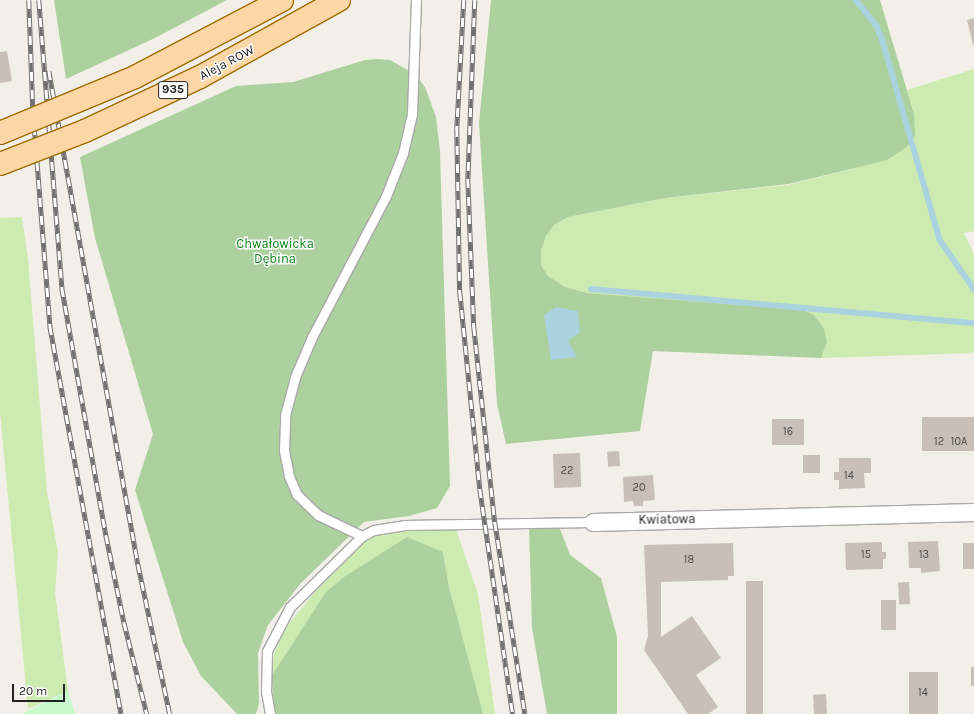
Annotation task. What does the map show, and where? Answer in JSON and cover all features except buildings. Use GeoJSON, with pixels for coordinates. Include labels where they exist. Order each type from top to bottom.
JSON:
{"type":"FeatureCollection","features":[{"type":"Feature","properties":{"kind":"main road","name":"935"},"geometry":{"type":"LineString","coordinates":[[0,133],[135,77],[282,0]]}},
{"type":"Feature","properties":{"kind":"main road","name":"Aleja ROW"},"geometry":{"type":"LineString","coordinates":[[0,164],[85,130],[194,81],[338,0]]}},
{"type":"Feature","properties":{"kind":"street","name":"Kwiatowa"},"geometry":{"type":"LineString","coordinates":[[593,522],[974,512]]}},
{"type":"Feature","properties":{"kind":"lane"},"geometry":{"type":"LineString","coordinates":[[270,714],[266,692],[267,652],[290,607],[362,536],[318,515],[297,495],[289,476],[284,451],[285,415],[295,376],[312,337],[386,196],[403,153],[412,114],[416,0]]}},
{"type":"Feature","properties":{"kind":"lane","name":"Kwiatowa"},"geometry":{"type":"LineString","coordinates":[[362,536],[374,530],[404,525],[593,522]]}},
{"type":"Feature","properties":{"kind":"green space"},"geometry":{"type":"Polygon","coordinates":[[[54,0],[227,0],[155,38],[66,79],[54,0]]]}},
{"type":"Feature","properties":{"kind":"green space"},"geometry":{"type":"Polygon","coordinates":[[[491,0],[880,0],[914,114],[915,136],[907,147],[887,160],[789,184],[665,198],[568,217],[554,225],[546,236],[541,250],[541,265],[548,276],[565,287],[587,293],[803,310],[814,315],[824,329],[827,342],[821,358],[653,351],[640,431],[506,444],[497,404],[479,123],[491,0]]]}},
{"type":"Feature","properties":{"kind":"green space","name":"Chwałowicka Dębina"},"geometry":{"type":"Polygon","coordinates":[[[365,60],[390,60],[416,75],[425,87],[436,117],[440,151],[450,486],[437,508],[409,516],[364,522],[301,583],[268,625],[258,653],[259,703],[256,714],[237,714],[201,676],[183,642],[135,490],[153,434],[95,238],[80,157],[236,86],[293,82],[365,60]]]}},
{"type":"Feature","properties":{"kind":"green space"},"geometry":{"type":"Polygon","coordinates":[[[974,69],[974,231],[964,233],[974,254],[974,353],[821,358],[827,342],[687,302],[587,293],[565,287],[548,276],[541,265],[541,250],[546,236],[554,225],[568,217],[665,198],[789,185],[855,168],[914,114],[907,90],[974,69]]]}},
{"type":"Feature","properties":{"kind":"green space"},"geometry":{"type":"Polygon","coordinates":[[[22,217],[28,259],[47,492],[58,552],[55,593],[68,691],[28,709],[0,412],[0,218],[22,217]]]}},
{"type":"Feature","properties":{"kind":"green space"},"geometry":{"type":"Polygon","coordinates":[[[529,528],[560,529],[570,555],[601,578],[617,637],[617,714],[547,714],[532,628],[529,528]]]}},
{"type":"Feature","properties":{"kind":"green space"},"geometry":{"type":"Polygon","coordinates":[[[456,529],[478,594],[495,714],[483,714],[477,699],[449,587],[443,552],[271,677],[274,654],[284,630],[327,577],[364,541],[382,532],[395,530],[456,529]]]}},
{"type":"Feature","properties":{"kind":"green space"},"geometry":{"type":"Polygon","coordinates":[[[407,537],[443,552],[449,587],[483,714],[275,714],[271,677],[326,592],[344,577],[407,537]]]}},
{"type":"Feature","properties":{"kind":"green space"},"geometry":{"type":"Polygon","coordinates":[[[68,691],[75,714],[22,714],[68,691]]]}},
{"type":"Feature","properties":{"kind":"water"},"geometry":{"type":"Polygon","coordinates":[[[556,307],[578,311],[580,332],[568,341],[577,357],[551,360],[544,315],[556,307]]]}},
{"type":"Feature","properties":{"kind":"waterway"},"geometry":{"type":"LineString","coordinates":[[856,0],[877,26],[883,41],[940,240],[974,289]]}},
{"type":"Feature","properties":{"kind":"waterway"},"geometry":{"type":"LineString","coordinates":[[591,289],[974,323]]}},
{"type":"Feature","properties":{"kind":"railway"},"geometry":{"type":"LineString","coordinates":[[29,0],[33,108],[50,326],[121,714]]}},
{"type":"Feature","properties":{"kind":"railway"},"geometry":{"type":"LineString","coordinates":[[39,0],[62,288],[106,535],[124,622],[147,714]]}},
{"type":"Feature","properties":{"kind":"railway"},"geometry":{"type":"LineString","coordinates":[[464,0],[457,128],[460,292],[480,489],[513,714]]}},
{"type":"Feature","properties":{"kind":"railway"},"geometry":{"type":"LineString","coordinates":[[475,0],[468,179],[474,327],[495,522],[525,714]]}},
{"type":"Feature","properties":{"kind":"railway"},"geometry":{"type":"LineString","coordinates":[[49,71],[138,564],[170,714]]}}]}
